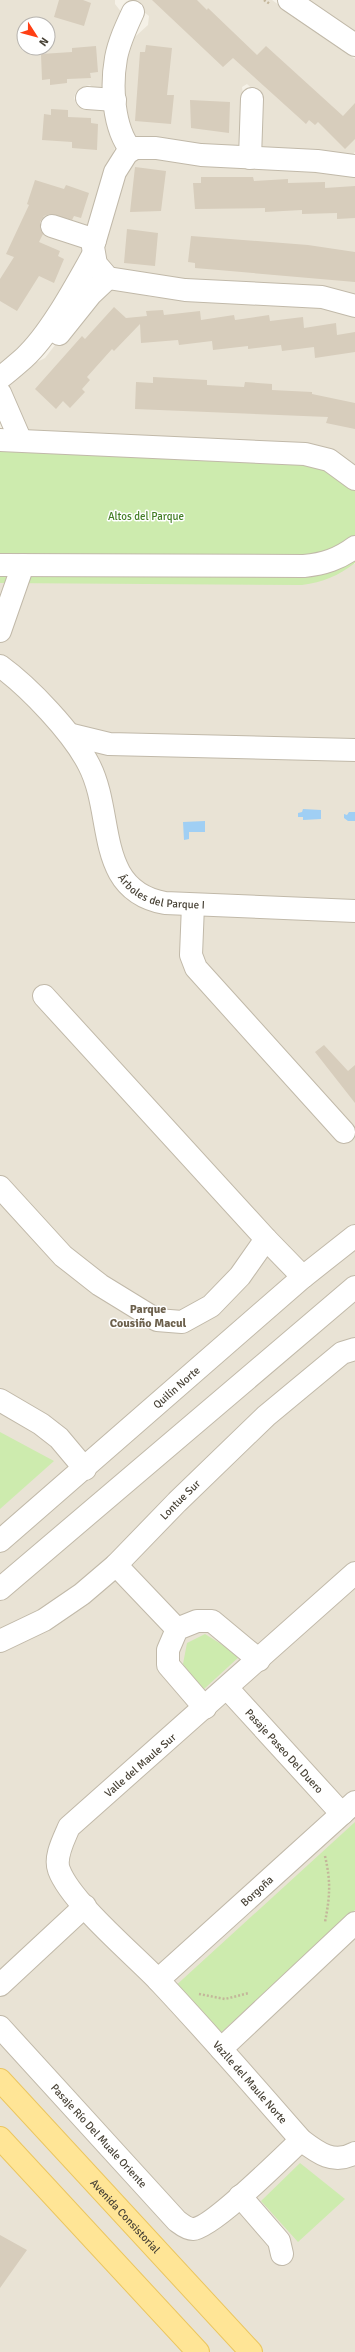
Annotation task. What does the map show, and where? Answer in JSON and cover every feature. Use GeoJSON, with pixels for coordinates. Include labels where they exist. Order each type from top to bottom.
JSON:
{"type":"FeatureCollection","features":[{"type":"Feature","properties":{"kind":"main road","name":"Avenida Consistorial"},"geometry":{"type":"LineString","coordinates":[[0,2080],[251,2352]]}},
{"type":"Feature","properties":{"kind":"main road"},"geometry":{"type":"LineString","coordinates":[[0,2138],[198,2352]]}},
{"type":"Feature","properties":{"kind":"street"},"geometry":{"type":"LineString","coordinates":[[289,0],[355,44]]}},
{"type":"Feature","properties":{"kind":"street"},"geometry":{"type":"LineString","coordinates":[[131,150],[124,141],[120,131],[115,100],[116,59],[133,12]]}},
{"type":"Feature","properties":{"kind":"street"},"geometry":{"type":"LineString","coordinates":[[87,98],[115,100]]}},
{"type":"Feature","properties":{"kind":"street"},"geometry":{"type":"LineString","coordinates":[[250,158],[252,99]]}},
{"type":"Feature","properties":{"kind":"street"},"geometry":{"type":"LineString","coordinates":[[0,378],[24,358],[39,354],[60,322],[94,248],[115,172],[119,163],[131,150],[140,147],[189,154],[355,166]]}},
{"type":"Feature","properties":{"kind":"street"},"geometry":{"type":"LineString","coordinates":[[52,226],[94,248]]}},
{"type":"Feature","properties":{"kind":"street"},"geometry":{"type":"LineString","coordinates":[[94,248],[98,269],[108,278],[185,290],[322,298],[355,306]]}},
{"type":"Feature","properties":{"kind":"street"},"geometry":{"type":"LineString","coordinates":[[60,322],[108,278]]}},
{"type":"Feature","properties":{"kind":"street"},"geometry":{"type":"LineString","coordinates":[[0,392],[10,439],[305,454],[329,460],[355,479]]}},
{"type":"Feature","properties":{"kind":"street"},"geometry":{"type":"LineString","coordinates":[[0,565],[304,566],[322,564],[336,559],[355,547]]}},
{"type":"Feature","properties":{"kind":"street"},"geometry":{"type":"LineString","coordinates":[[0,631],[23,565]]}},
{"type":"Feature","properties":{"kind":"street","name":"Árboles del Parque I"},"geometry":{"type":"LineString","coordinates":[[0,666],[14,677],[72,735],[96,781],[116,869],[124,882],[137,894],[152,901],[194,905],[355,911]]}},
{"type":"Feature","properties":{"kind":"street"},"geometry":{"type":"LineString","coordinates":[[72,735],[109,744],[126,743],[355,750]]}},
{"type":"Feature","properties":{"kind":"street"},"geometry":{"type":"LineString","coordinates":[[96,781],[97,767],[102,758],[114,747],[126,743]]}},
{"type":"Feature","properties":{"kind":"street"},"geometry":{"type":"LineString","coordinates":[[194,905],[191,955],[196,968],[344,1132]]}},
{"type":"Feature","properties":{"kind":"street"},"geometry":{"type":"LineString","coordinates":[[44,996],[266,1239],[304,1277]]}},
{"type":"Feature","properties":{"kind":"street"},"geometry":{"type":"LineString","coordinates":[[0,1187],[63,1256],[100,1285],[157,1320],[182,1322],[211,1306],[240,1276],[266,1239]]}},
{"type":"Feature","properties":{"kind":"street","name":"Quilín Norte"},"geometry":{"type":"LineString","coordinates":[[0,1541],[85,1469],[304,1277],[355,1236]]}},
{"type":"Feature","properties":{"kind":"street"},"geometry":{"type":"LineString","coordinates":[[0,1589],[355,1288]]}},
{"type":"Feature","properties":{"kind":"street","name":"Lontue Sur"},"geometry":{"type":"LineString","coordinates":[[0,1641],[44,1620],[82,1594],[116,1565],[177,1502],[266,1416],[342,1354],[355,1349]]}},
{"type":"Feature","properties":{"kind":"street"},"geometry":{"type":"LineString","coordinates":[[0,1400],[41,1424],[59,1438],[85,1469]]}},
{"type":"Feature","properties":{"kind":"street"},"geometry":{"type":"LineString","coordinates":[[116,1565],[177,1629]]}},
{"type":"Feature","properties":{"kind":"street","name":"Valle del Maule Sur"},"geometry":{"type":"LineString","coordinates":[[158,1980],[85,1906],[64,1881],[58,1868],[60,1850],[69,1827],[205,1708],[355,1573]]}},
{"type":"Feature","properties":{"kind":"street"},"geometry":{"type":"LineString","coordinates":[[205,1708],[168,1665],[168,1650],[177,1629],[197,1621],[212,1622],[259,1660]]}},
{"type":"Feature","properties":{"kind":"street","name":"Pasaje Paseo Del Duero"},"geometry":{"type":"LineString","coordinates":[[226,1688],[348,1808]]}},
{"type":"Feature","properties":{"kind":"street","name":"Borgoña"},"geometry":{"type":"LineString","coordinates":[[158,1980],[348,1808]]}},
{"type":"Feature","properties":{"kind":"street"},"geometry":{"type":"LineString","coordinates":[[0,1986],[85,1906]]}},
{"type":"Feature","properties":{"kind":"street"},"geometry":{"type":"LineString","coordinates":[[221,2049],[355,1923]]}},
{"type":"Feature","properties":{"kind":"street","name":"Vazlle del Maule Norte"},"geometry":{"type":"LineString","coordinates":[[158,1980],[301,2140],[318,2153],[330,2159],[349,2156],[355,2153]]}},
{"type":"Feature","properties":{"kind":"street","name":"Pasaje Río Del Muale Oriente"},"geometry":{"type":"LineString","coordinates":[[0,2027],[177,2221],[186,2227],[194,2229],[204,2225],[240,2196]]}},
{"type":"Feature","properties":{"kind":"street"},"geometry":{"type":"LineString","coordinates":[[282,2254],[279,2241],[240,2196],[301,2140]]}},
{"type":"Feature","properties":{"kind":"path"},"geometry":{"type":"LineString","coordinates":[[319,1834],[330,1879],[330,1895],[324,1926]]}},
{"type":"Feature","properties":{"kind":"path"},"geometry":{"type":"LineString","coordinates":[[194,1992],[225,1999],[250,1992]]}},
{"type":"Feature","properties":{"kind":"shaded area"},"geometry":{"type":"Polygon","coordinates":[[[0,0],[115,0],[115,4],[122,13],[108,90],[97,92],[90,85],[76,92],[74,98],[76,104],[82,109],[88,110],[100,105],[110,114],[115,147],[85,246],[73,277],[25,343],[0,369],[0,0]]]}},
{"type":"Feature","properties":{"kind":"shaded area"},"geometry":{"type":"Polygon","coordinates":[[[128,0],[272,0],[355,59],[355,152],[348,160],[261,151],[258,94],[247,84],[242,87],[244,102],[239,149],[130,137],[122,97],[127,44],[148,25],[149,16],[128,0]]]}},
{"type":"Feature","properties":{"kind":"shaded area"},"geometry":{"type":"Polygon","coordinates":[[[305,0],[355,0],[355,37],[305,0]]]}},
{"type":"Feature","properties":{"kind":"shaded area"},"geometry":{"type":"Polygon","coordinates":[[[130,156],[355,174],[355,302],[112,274],[100,261],[130,156]]]}},
{"type":"Feature","properties":{"kind":"shaded area"},"geometry":{"type":"Polygon","coordinates":[[[121,289],[152,297],[181,300],[307,306],[355,316],[355,471],[29,435],[6,396],[8,382],[21,370],[45,358],[91,299],[101,292],[121,289]]]}},
{"type":"Feature","properties":{"kind":"shaded area"},"geometry":{"type":"Polygon","coordinates":[[[355,564],[355,2352],[0,2352],[0,583],[355,564]]]}},
{"type":"Feature","properties":{"kind":"green space","name":"Altos del Parque"},"geometry":{"type":"Polygon","coordinates":[[[0,446],[303,451],[355,473],[355,563],[330,578],[302,585],[0,583],[0,446]]]}},
{"type":"Feature","properties":{"kind":"green space"},"geometry":{"type":"Polygon","coordinates":[[[0,1432],[54,1461],[0,1509],[0,1432]]]}},
{"type":"Feature","properties":{"kind":"green space"},"geometry":{"type":"Polygon","coordinates":[[[205,1634],[240,1656],[203,1690],[183,1664],[187,1643],[205,1634]]]}},
{"type":"Feature","properties":{"kind":"green space"},"geometry":{"type":"Polygon","coordinates":[[[355,1822],[355,1910],[217,2036],[172,1989],[355,1822]]]}},
{"type":"Feature","properties":{"kind":"green space"},"geometry":{"type":"Polygon","coordinates":[[[300,2163],[345,2199],[298,2242],[261,2201],[300,2163]]]}},
{"type":"Feature","properties":{"kind":"water"},"geometry":{"type":"Polygon","coordinates":[[[303,809],[321,810],[321,819],[303,820],[303,817],[298,817],[298,813],[302,812],[303,809]]]}},
{"type":"Feature","properties":{"kind":"water"},"geometry":{"type":"Polygon","coordinates":[[[349,812],[355,812],[355,821],[348,821],[344,818],[344,814],[347,815],[349,812]]]}},
{"type":"Feature","properties":{"kind":"water"},"geometry":{"type":"Polygon","coordinates":[[[205,821],[205,832],[189,832],[189,839],[184,840],[183,822],[205,821]]]}},
{"type":"Feature","properties":{"kind":"building"},"geometry":{"type":"Polygon","coordinates":[[[59,0],[83,0],[91,3],[84,26],[54,16],[59,0]]]}},
{"type":"Feature","properties":{"kind":"building"},"geometry":{"type":"Polygon","coordinates":[[[152,0],[197,0],[207,10],[208,8],[257,55],[266,46],[343,116],[355,103],[355,139],[345,149],[318,122],[315,125],[309,120],[306,124],[233,58],[223,67],[152,0]]]}},
{"type":"Feature","properties":{"kind":"building"},"geometry":{"type":"Polygon","coordinates":[[[146,45],[172,48],[167,95],[174,95],[171,124],[135,121],[140,52],[145,52],[146,45]]]}},
{"type":"Feature","properties":{"kind":"building"},"geometry":{"type":"Polygon","coordinates":[[[96,46],[98,72],[90,73],[91,78],[67,79],[67,83],[50,85],[50,79],[42,80],[41,56],[56,56],[56,53],[72,52],[72,48],[96,46]]]}},
{"type":"Feature","properties":{"kind":"building"},"geometry":{"type":"Polygon","coordinates":[[[190,100],[230,102],[229,133],[191,128],[190,100]]]}},
{"type":"Feature","properties":{"kind":"building"},"geometry":{"type":"Polygon","coordinates":[[[51,109],[68,110],[68,117],[91,118],[91,123],[98,124],[97,150],[72,148],[72,142],[42,140],[44,114],[51,115],[51,109]]]}},
{"type":"Feature","properties":{"kind":"building"},"geometry":{"type":"Polygon","coordinates":[[[135,167],[166,171],[161,211],[130,212],[135,167]]]}},
{"type":"Feature","properties":{"kind":"building"},"geometry":{"type":"Polygon","coordinates":[[[201,177],[253,177],[254,181],[288,179],[288,183],[325,182],[325,188],[355,186],[355,218],[337,219],[337,213],[302,214],[302,210],[265,212],[265,208],[195,209],[193,183],[201,183],[201,177]]]}},
{"type":"Feature","properties":{"kind":"building"},"geometry":{"type":"Polygon","coordinates":[[[35,180],[64,189],[66,185],[89,193],[81,218],[74,216],[72,220],[50,214],[44,216],[40,222],[40,228],[43,234],[39,242],[60,251],[58,256],[64,259],[54,283],[39,276],[17,311],[0,301],[0,279],[14,257],[6,254],[29,205],[27,204],[35,180]]]}},
{"type":"Feature","properties":{"kind":"building"},"geometry":{"type":"Polygon","coordinates":[[[127,229],[158,233],[155,266],[124,263],[127,229]]]}},
{"type":"Feature","properties":{"kind":"building"},"geometry":{"type":"Polygon","coordinates":[[[191,236],[308,245],[355,252],[355,282],[195,268],[195,263],[188,262],[191,236]]]}},
{"type":"Feature","properties":{"kind":"building"},"geometry":{"type":"Polygon","coordinates":[[[114,307],[126,318],[147,316],[146,311],[163,310],[164,315],[200,311],[201,320],[234,315],[235,320],[269,315],[270,321],[303,317],[304,328],[336,323],[337,335],[355,332],[355,352],[315,358],[314,347],[282,351],[281,345],[248,349],[248,346],[213,350],[212,341],[179,345],[178,340],[141,343],[140,324],[114,351],[112,349],[87,377],[90,380],[82,389],[85,392],[70,408],[63,401],[56,409],[35,389],[82,336],[85,339],[114,307]]]}},
{"type":"Feature","properties":{"kind":"building"},"geometry":{"type":"Polygon","coordinates":[[[153,377],[207,380],[207,385],[244,387],[245,382],[272,384],[272,390],[312,392],[312,394],[355,403],[355,429],[326,423],[328,417],[135,409],[136,382],[153,383],[153,377]]]}},
{"type":"Feature","properties":{"kind":"building"},"geometry":{"type":"Polygon","coordinates":[[[324,1045],[348,1071],[355,1065],[355,1103],[315,1052],[324,1045]]]}},
{"type":"Feature","properties":{"kind":"building"},"geometry":{"type":"Polygon","coordinates":[[[0,2235],[27,2250],[0,2288],[0,2235]]]}},
{"type":"Feature","properties":{"kind":"district","name":"Parque Cousiño Macul"},"geometry":{"type":"Point","coordinates":[148,1316]}}]}
